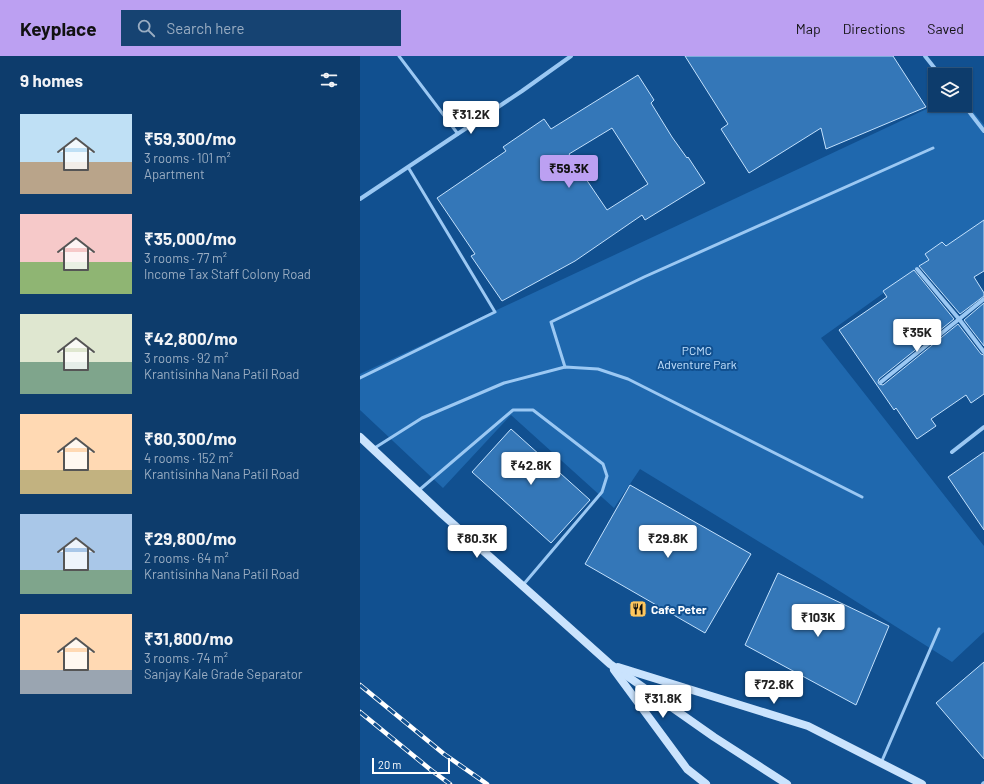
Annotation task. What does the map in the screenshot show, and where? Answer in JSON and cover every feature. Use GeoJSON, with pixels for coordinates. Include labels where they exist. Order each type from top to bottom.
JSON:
{"type":"FeatureCollection","features":[{"type":"Feature","properties":{"kind":"main road"},"geometry":{"type":"LineString","coordinates":[[360,436],[522,586],[610,664],[714,737],[787,784]]}},
{"type":"Feature","properties":{"kind":"main road"},"geometry":{"type":"LineString","coordinates":[[610,664],[808,726],[922,784]]}},
{"type":"Feature","properties":{"kind":"main road"},"geometry":{"type":"LineString","coordinates":[[610,664],[687,769],[706,784]]}},
{"type":"Feature","properties":{"kind":"street"},"geometry":{"type":"LineString","coordinates":[[360,199],[522,91],[571,56]]}},
{"type":"Feature","properties":{"kind":"street"},"geometry":{"type":"LineString","coordinates":[[925,56],[934,68]]}},
{"type":"Feature","properties":{"kind":"street"},"geometry":{"type":"LineString","coordinates":[[969,112],[984,131]]}},
{"type":"Feature","properties":{"kind":"street"},"geometry":{"type":"LineString","coordinates":[[917,269],[959,319],[984,352]]}},
{"type":"Feature","properties":{"kind":"street"},"geometry":{"type":"LineString","coordinates":[[881,382],[984,299]]}},
{"type":"Feature","properties":{"kind":"street"},"geometry":{"type":"LineString","coordinates":[[952,452],[984,427]]}},
{"type":"Feature","properties":{"kind":"lane"},"geometry":{"type":"LineString","coordinates":[[400,56],[458,134]]}},
{"type":"Feature","properties":{"kind":"lane"},"geometry":{"type":"LineString","coordinates":[[565,367],[551,322],[644,277],[933,148]]}},
{"type":"Feature","properties":{"kind":"lane"},"geometry":{"type":"LineString","coordinates":[[360,378],[496,312],[408,167]]}},
{"type":"Feature","properties":{"kind":"lane"},"geometry":{"type":"LineString","coordinates":[[373,449],[422,418],[504,383],[565,367],[598,369],[628,379],[862,497]]}},
{"type":"Feature","properties":{"kind":"lane"},"geometry":{"type":"LineString","coordinates":[[418,491],[513,410],[534,410],[603,464],[607,476],[602,492],[522,586]]}},
{"type":"Feature","properties":{"kind":"lane"},"geometry":{"type":"LineString","coordinates":[[881,763],[939,629]]}},
{"type":"Feature","properties":{"kind":"green space","name":"PCMC Adventure Park"},"geometry":{"type":"Polygon","coordinates":[[[928,108],[928,112],[972,112],[972,110],[984,125],[984,221],[821,338],[984,546],[984,632],[952,662],[822,580],[640,469],[614,508],[511,415],[443,488],[360,410],[360,374],[928,108]]]}},
{"type":"Feature","properties":{"kind":"building"},"geometry":{"type":"Polygon","coordinates":[[[685,56],[893,56],[926,107],[826,149],[821,128],[749,173],[721,129],[728,124],[685,56]]]}},
{"type":"Feature","properties":{"kind":"building"},"geometry":{"type":"Polygon","coordinates":[[[638,75],[654,100],[651,103],[672,137],[687,158],[688,157],[705,183],[645,220],[642,215],[575,261],[502,301],[471,256],[475,254],[437,198],[506,151],[503,147],[544,119],[551,129],[638,75]],[[612,128],[569,154],[607,210],[648,184],[612,128]]]}},
{"type":"Feature","properties":{"kind":"building"},"geometry":{"type":"Polygon","coordinates":[[[984,220],[984,271],[974,277],[984,293],[984,296],[960,314],[919,266],[929,260],[925,254],[942,242],[946,246],[984,220]]]}},
{"type":"Feature","properties":{"kind":"building"},"geometry":{"type":"Polygon","coordinates":[[[914,270],[954,319],[879,379],[879,384],[883,385],[958,324],[981,354],[984,355],[984,394],[971,403],[966,395],[931,419],[936,426],[917,439],[896,408],[894,410],[839,330],[887,297],[883,291],[914,270]]]}},
{"type":"Feature","properties":{"kind":"building"},"geometry":{"type":"Polygon","coordinates":[[[984,303],[984,346],[964,320],[984,303]]]}},
{"type":"Feature","properties":{"kind":"building"},"geometry":{"type":"Polygon","coordinates":[[[511,429],[590,500],[551,543],[472,472],[511,429]]]}},
{"type":"Feature","properties":{"kind":"building"},"geometry":{"type":"Polygon","coordinates":[[[984,452],[984,530],[948,477],[984,452]]]}},
{"type":"Feature","properties":{"kind":"building"},"geometry":{"type":"Polygon","coordinates":[[[630,485],[751,554],[705,633],[585,564],[630,485]]]}},
{"type":"Feature","properties":{"kind":"building"},"geometry":{"type":"Polygon","coordinates":[[[778,573],[889,626],[856,705],[745,645],[778,573]]]}},
{"type":"Feature","properties":{"kind":"building"},"geometry":{"type":"Polygon","coordinates":[[[984,662],[984,759],[936,703],[984,662]]]}},
{"type":"Feature","properties":{"kind":"railway"},"geometry":{"type":"LineString","coordinates":[[360,685],[444,754],[487,784]]}},
{"type":"Feature","properties":{"kind":"railway"},"geometry":{"type":"LineString","coordinates":[[360,712],[450,784]]}},
{"type":"Feature","properties":{"kind":"place","name":"Cafe Peter"},"geometry":{"type":"Point","coordinates":[638,609]}}]}
